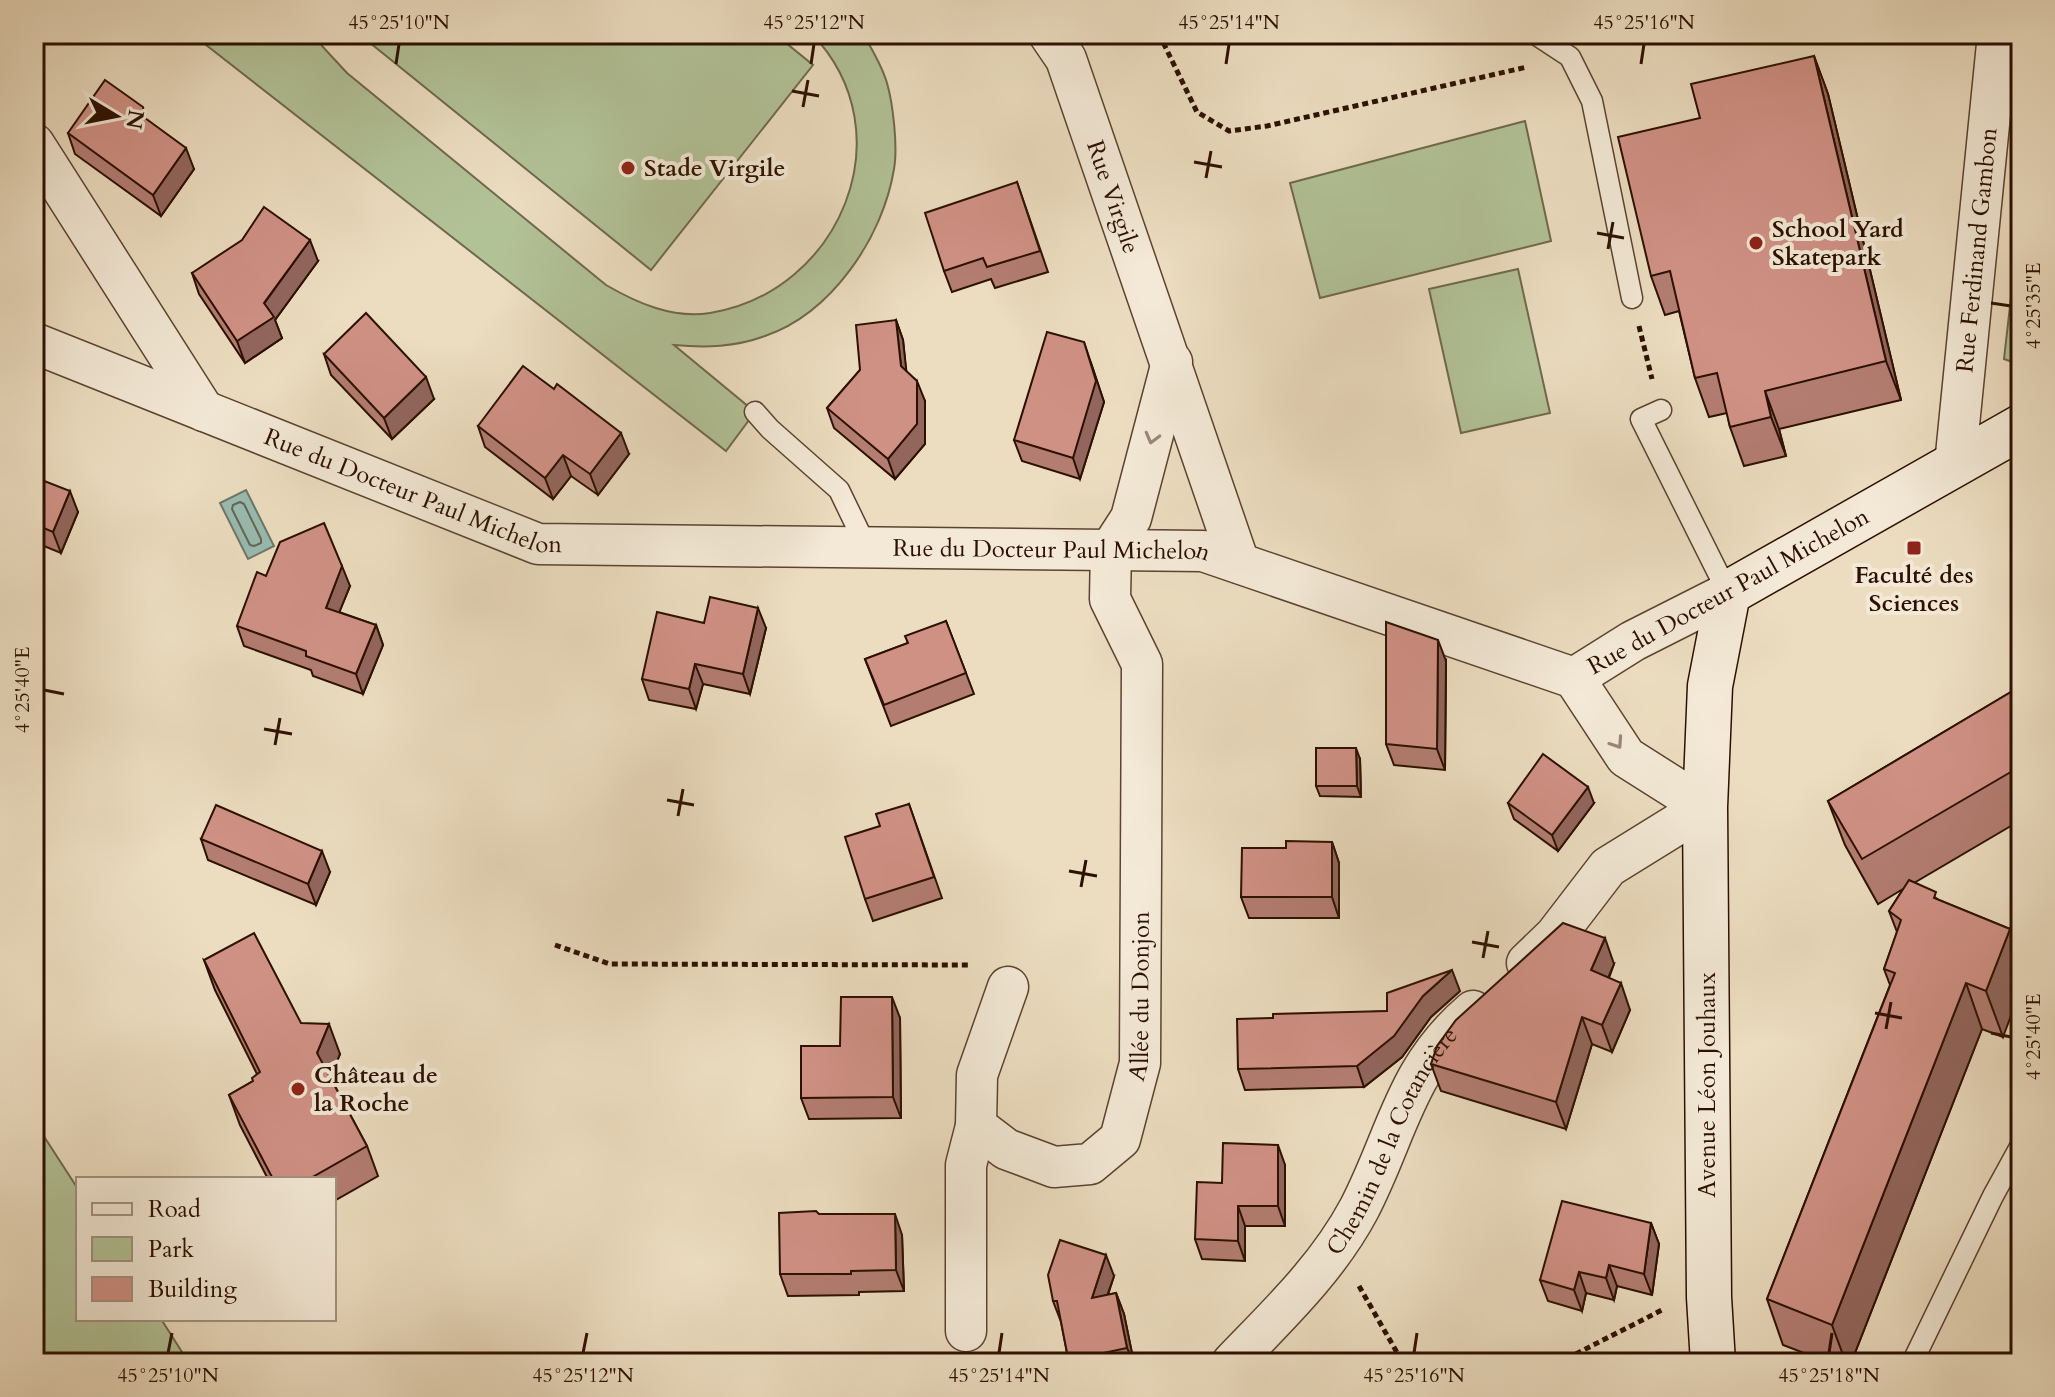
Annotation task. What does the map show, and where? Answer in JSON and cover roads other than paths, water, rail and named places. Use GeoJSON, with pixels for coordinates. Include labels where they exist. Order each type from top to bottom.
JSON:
{"type":"FeatureCollection","features":[{"type":"Feature","properties":{"kind":"street","name":"Rue Virgile"},"geometry":{"type":"LineString","coordinates":[[1049,34],[1066,59],[1239,563]]}},
{"type":"Feature","properties":{"kind":"street","name":"Rue Ferdinand Gambon"},"geometry":{"type":"LineString","coordinates":[[1955,465],[1998,34]]}},
{"type":"Feature","properties":{"kind":"street"},"geometry":{"type":"LineString","coordinates":[[34,144],[204,411]]}},
{"type":"Feature","properties":{"kind":"street","name":"Rue du Docteur Paul Michelon"},"geometry":{"type":"LineString","coordinates":[[34,343],[538,544],[1203,551],[1574,678],[1633,641],[1728,593],[2021,427]]}},
{"type":"Feature","properties":{"kind":"street"},"geometry":{"type":"LineString","coordinates":[[1111,549],[1131,518],[1172,362]]}},
{"type":"Feature","properties":{"kind":"street","name":"Allée du Donjon"},"geometry":{"type":"LineString","coordinates":[[976,1126],[1006,1149],[1054,1167],[1090,1164],[1120,1139],[1140,1063],[1142,664],[1110,599],[1111,549]]}},
{"type":"Feature","properties":{"kind":"street","name":"Avenue Léon Jouhaux"},"geometry":{"type":"LineString","coordinates":[[1713,1363],[1709,1297],[1705,807],[1710,686],[1728,593]]}},
{"type":"Feature","properties":{"kind":"street"},"geometry":{"type":"LineString","coordinates":[[1574,678],[1626,757],[1705,807]]}},
{"type":"Feature","properties":{"kind":"street","name":"Chemin de la Cotancière"},"geometry":{"type":"LineString","coordinates":[[1232,1363],[1310,1281],[1334,1249],[1359,1208],[1421,1070],[1449,1031],[1555,936],[1608,867],[1705,807]]}},
{"type":"Feature","properties":{"kind":"street"},"geometry":{"type":"LineString","coordinates":[[966,1331],[966,1165],[976,1126],[977,1075],[1008,987]]}},
{"type":"Feature","properties":{"kind":"lane"},"geometry":{"type":"LineString","coordinates":[[1535,34],[1570,57],[1592,101],[1632,298]]}},
{"type":"Feature","properties":{"kind":"lane"},"geometry":{"type":"LineString","coordinates":[[1661,410],[1641,419],[1728,593]]}},
{"type":"Feature","properties":{"kind":"lane"},"geometry":{"type":"LineString","coordinates":[[755,412],[839,490],[866,546]]}},
{"type":"Feature","properties":{"kind":"lane"},"geometry":{"type":"LineString","coordinates":[[1912,1363],[2021,1145]]}},
{"type":"Feature","properties":{"kind":"water"},"geometry":{"type":"Polygon","coordinates":[[[246,490],[274,546],[248,559],[220,503],[246,490]]]}},
{"type":"Feature","properties":{"kind":"place","name":"Stade Virgile"},"geometry":{"type":"Point","coordinates":[628,168]}},
{"type":"Feature","properties":{"kind":"place","name":"School Yard Skatepark"},"geometry":{"type":"Point","coordinates":[1756,243]}},
{"type":"Feature","properties":{"kind":"place","name":"Faculté des Sciences"},"geometry":{"type":"Point","coordinates":[1914,548]}},
{"type":"Feature","properties":{"kind":"place","name":"Château de la Roche"},"geometry":{"type":"Point","coordinates":[298,1089]}}]}
